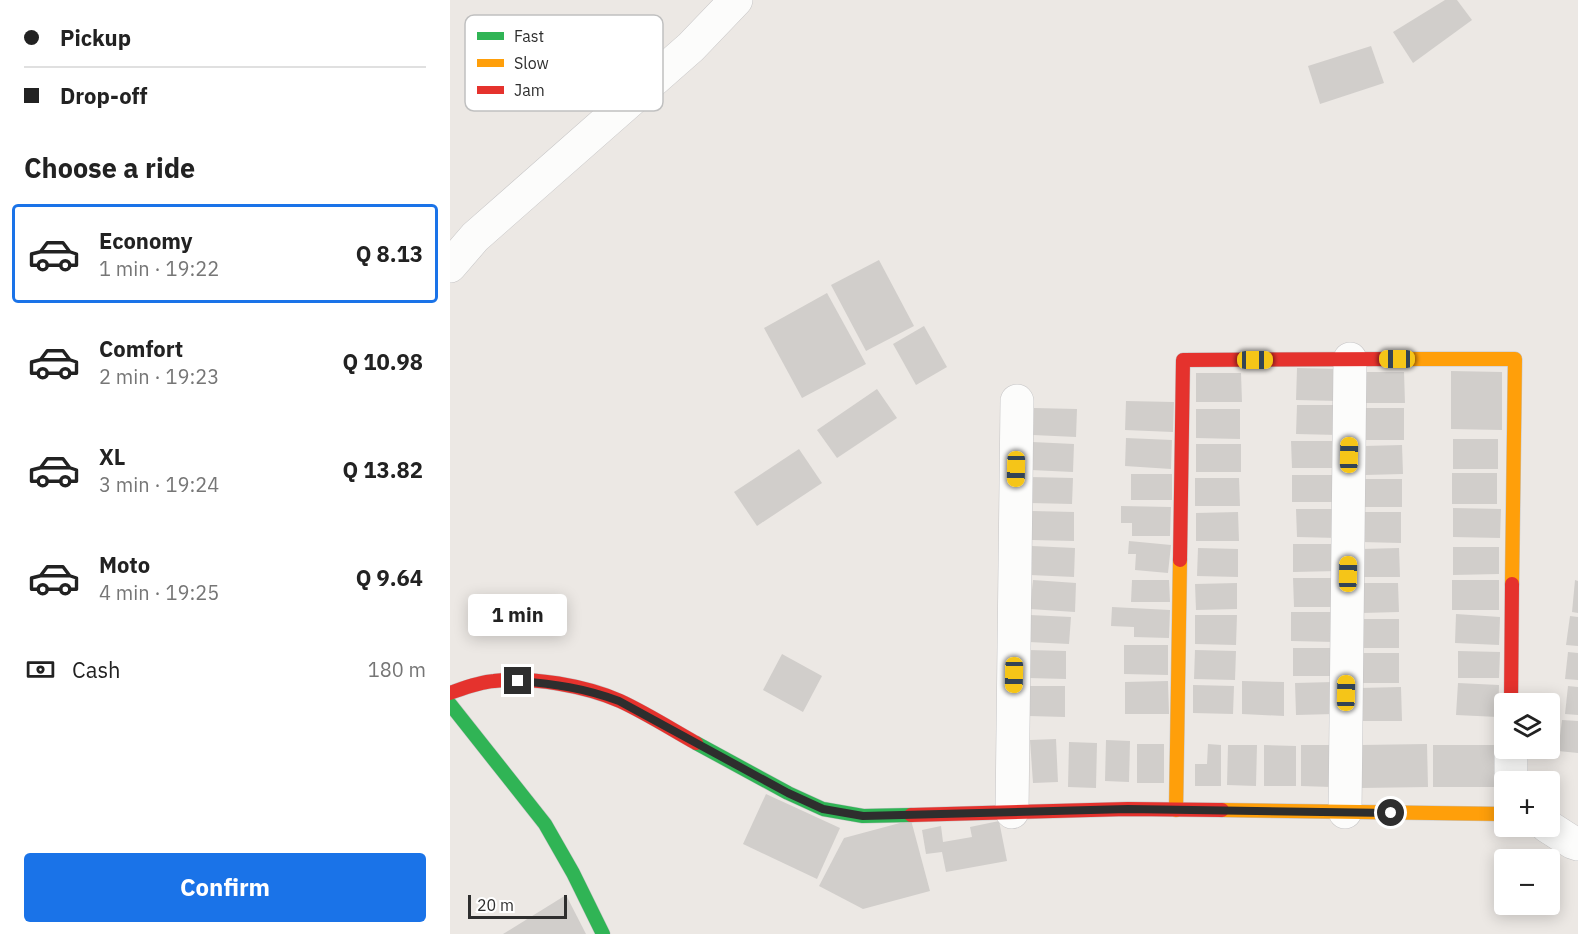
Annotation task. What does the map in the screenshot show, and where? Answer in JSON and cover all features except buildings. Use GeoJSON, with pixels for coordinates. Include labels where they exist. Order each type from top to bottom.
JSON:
{"type":"FeatureCollection","features":[{"type":"Feature","properties":{"kind":"street"},"geometry":{"type":"LineString","coordinates":[[663,72],[691,47],[736,0]]}},
{"type":"Feature","properties":{"kind":"street"},"geometry":{"type":"LineString","coordinates":[[450,266],[475,237],[618,111]]}},
{"type":"Feature","properties":{"kind":"street"},"geometry":{"type":"LineString","coordinates":[[1345,812],[1350,359]]}},
{"type":"Feature","properties":{"kind":"street"},"geometry":{"type":"LineString","coordinates":[[1176,810],[1183,360],[1515,359],[1511,693]]}},
{"type":"Feature","properties":{"kind":"street"},"geometry":{"type":"LineString","coordinates":[[1012,812],[1017,401]]}},
{"type":"Feature","properties":{"kind":"street"},"geometry":{"type":"LineString","coordinates":[[450,693],[475,684],[499,680],[557,684],[589,690],[619,701],[788,793],[823,809],[863,816],[1176,810],[1494,814]]}},
{"type":"Feature","properties":{"kind":"street"},"geometry":{"type":"LineString","coordinates":[[450,704],[544,824],[573,873],[603,934]]}},
{"type":"Feature","properties":{"kind":"street"},"geometry":{"type":"LineString","coordinates":[[1560,834],[1578,844]]}},
{"type":"Feature","properties":{"kind":"traffic: fast"},"geometry":{"type":"LineString","coordinates":[[450,704],[545,824],[573,873],[603,934]]}},
{"type":"Feature","properties":{"kind":"traffic: fast"},"geometry":{"type":"LineString","coordinates":[[696,743],[788,793],[823,809],[863,816],[911,815]]}},
{"type":"Feature","properties":{"kind":"traffic: slow"},"geometry":{"type":"LineString","coordinates":[[1401,359],[1515,359],[1512,584]]}},
{"type":"Feature","properties":{"kind":"traffic: slow"},"geometry":{"type":"LineString","coordinates":[[1176,810],[1180,560]]}},
{"type":"Feature","properties":{"kind":"traffic: slow"},"geometry":{"type":"LineString","coordinates":[[1222,810],[1494,814]]}},
{"type":"Feature","properties":{"kind":"traffic: jam"},"geometry":{"type":"LineString","coordinates":[[1180,560],[1183,360],[1401,359]]}},
{"type":"Feature","properties":{"kind":"traffic: jam"},"geometry":{"type":"LineString","coordinates":[[1511,693],[1512,584]]}},
{"type":"Feature","properties":{"kind":"traffic: jam"},"geometry":{"type":"LineString","coordinates":[[450,693],[483,683],[509,680],[541,681],[575,687],[620,701],[696,743]]}},
{"type":"Feature","properties":{"kind":"traffic: jam"},"geometry":{"type":"LineString","coordinates":[[911,815],[1128,809],[1222,810]]}},
{"type":"Feature","properties":{"kind":"route"},"geometry":{"type":"LineString","coordinates":[[518,681],[557,684],[589,690],[619,701],[788,793],[823,809],[863,816],[1128,809],[1391,813]]}}]}
